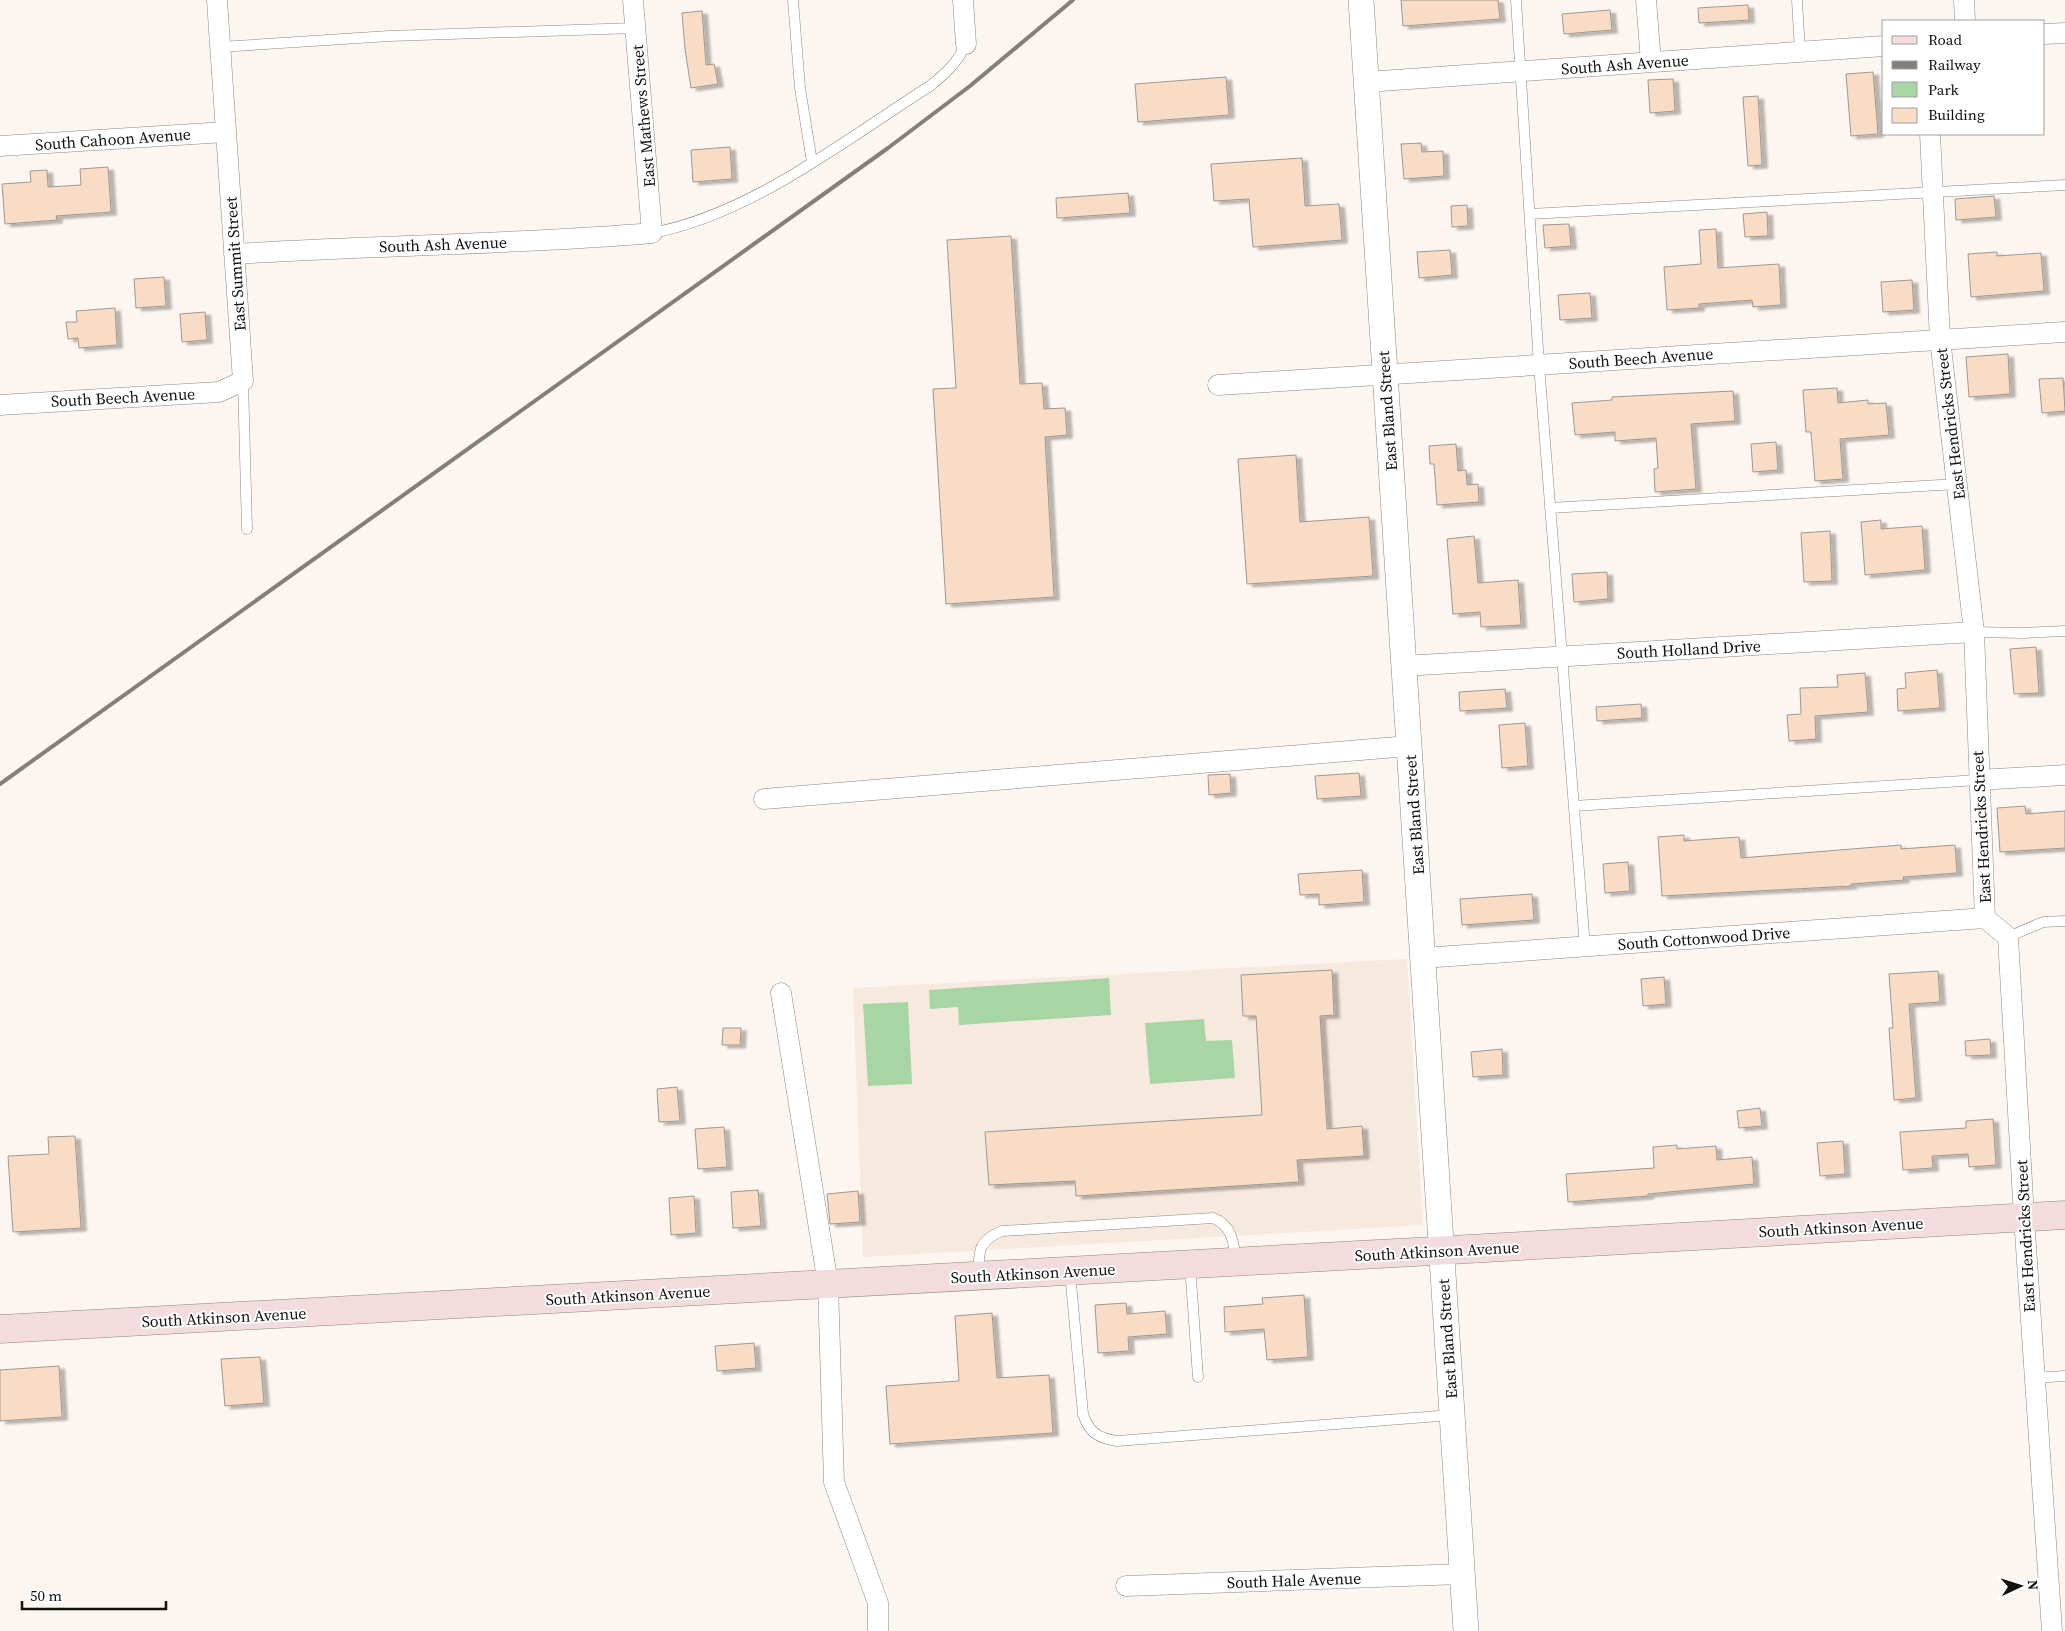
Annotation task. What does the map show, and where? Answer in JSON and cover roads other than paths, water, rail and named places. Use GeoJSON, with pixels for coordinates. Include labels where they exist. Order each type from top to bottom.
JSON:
{"type":"FeatureCollection","features":[{"type":"Feature","properties":{"kind":"main road","name":"South Atkinson Avenue"},"geometry":{"type":"LineString","coordinates":[[0,1329],[1441,1251],[2065,1215]]}},
{"type":"Feature","properties":{"kind":"street","name":"East Summit Street"},"geometry":{"type":"LineString","coordinates":[[217,0],[243,381]]}},
{"type":"Feature","properties":{"kind":"street","name":"East Mathews Street"},"geometry":{"type":"LineString","coordinates":[[633,0],[652,233]]}},
{"type":"Feature","properties":{"kind":"street"},"geometry":{"type":"LineString","coordinates":[[963,0],[966,44]]}},
{"type":"Feature","properties":{"kind":"street","name":"East Bland Street"},"geometry":{"type":"LineString","coordinates":[[1360,0],[1466,1631]]}},
{"type":"Feature","properties":{"kind":"street"},"geometry":{"type":"LineString","coordinates":[[1646,0],[1650,62]]}},
{"type":"Feature","properties":{"kind":"street"},"geometry":{"type":"LineString","coordinates":[[1964,0],[1965,20]]}},
{"type":"Feature","properties":{"kind":"street"},"geometry":{"type":"LineString","coordinates":[[2045,34],[2065,33]]}},
{"type":"Feature","properties":{"kind":"street","name":"South Ash Avenue"},"geometry":{"type":"LineString","coordinates":[[1366,82],[1882,46]]}},
{"type":"Feature","properties":{"kind":"street","name":"South Cahoon Avenue"},"geometry":{"type":"LineString","coordinates":[[0,146],[226,132]]}},
{"type":"Feature","properties":{"kind":"street","name":"East Hendricks Street"},"geometry":{"type":"LineString","coordinates":[[1930,135],[1940,339],[1974,632],[1978,780],[1985,918],[2008,937],[2034,1378],[2052,1631]]}},
{"type":"Feature","properties":{"kind":"street","name":"South Ash Avenue"},"geometry":{"type":"LineString","coordinates":[[234,254],[353,247],[550,240],[652,233]]}},
{"type":"Feature","properties":{"kind":"street","name":"South Beech Avenue"},"geometry":{"type":"LineString","coordinates":[[1218,384],[2065,332]]}},
{"type":"Feature","properties":{"kind":"street","name":"South Beech Avenue"},"geometry":{"type":"LineString","coordinates":[[0,405],[219,392],[243,381]]}},
{"type":"Feature","properties":{"kind":"street","name":"South Holland Drive"},"geometry":{"type":"LineString","coordinates":[[1403,666],[1974,632]]}},
{"type":"Feature","properties":{"kind":"street"},"geometry":{"type":"LineString","coordinates":[[764,799],[1409,746]]}},
{"type":"Feature","properties":{"kind":"street"},"geometry":{"type":"LineString","coordinates":[[1978,780],[2065,775]]}},
{"type":"Feature","properties":{"kind":"street","name":"South Cottonwood Drive"},"geometry":{"type":"LineString","coordinates":[[1423,958],[1985,918]]}},
{"type":"Feature","properties":{"kind":"street"},"geometry":{"type":"LineString","coordinates":[[782,992],[828,1284],[834,1482],[878,1604],[878,1631]]}},
{"type":"Feature","properties":{"kind":"street","name":"South Hale Avenue"},"geometry":{"type":"LineString","coordinates":[[1126,1586],[1462,1574]]}},
{"type":"Feature","properties":{"kind":"lane"},"geometry":{"type":"LineString","coordinates":[[793,0],[800,88],[812,162]]}},
{"type":"Feature","properties":{"kind":"lane"},"geometry":{"type":"LineString","coordinates":[[1516,0],[1539,365],[1584,947]]}},
{"type":"Feature","properties":{"kind":"lane"},"geometry":{"type":"LineString","coordinates":[[1797,0],[1800,52]]}},
{"type":"Feature","properties":{"kind":"lane"},"geometry":{"type":"LineString","coordinates":[[220,48],[389,36],[636,28]]}},
{"type":"Feature","properties":{"kind":"lane"},"geometry":{"type":"LineString","coordinates":[[652,233],[685,225],[730,208],[761,193],[930,86],[946,73],[961,55],[966,44]]}},
{"type":"Feature","properties":{"kind":"lane"},"geometry":{"type":"LineString","coordinates":[[1530,214],[1933,194],[2065,185]]}},
{"type":"Feature","properties":{"kind":"lane","name":"East Summit Street"},"geometry":{"type":"LineString","coordinates":[[243,381],[247,529]]}},
{"type":"Feature","properties":{"kind":"lane"},"geometry":{"type":"LineString","coordinates":[[1550,508],[1957,484]]}},
{"type":"Feature","properties":{"kind":"lane"},"geometry":{"type":"LineString","coordinates":[[1974,632],[2022,633],[2065,631]]}},
{"type":"Feature","properties":{"kind":"lane"},"geometry":{"type":"LineString","coordinates":[[1574,806],[1978,780]]}},
{"type":"Feature","properties":{"kind":"lane"},"geometry":{"type":"LineString","coordinates":[[2008,937],[2043,922],[2065,921]]}},
{"type":"Feature","properties":{"kind":"lane"},"geometry":{"type":"LineString","coordinates":[[979,1276],[980,1252],[984,1242],[992,1235],[1002,1231],[1212,1218],[1226,1226],[1234,1244],[1236,1262]]}},
{"type":"Feature","properties":{"kind":"lane"},"geometry":{"type":"LineString","coordinates":[[1190,1264],[1198,1377]]}},
{"type":"Feature","properties":{"kind":"lane"},"geometry":{"type":"LineString","coordinates":[[1070,1271],[1083,1414],[1088,1428],[1103,1439],[1117,1441],[1452,1416]]}},
{"type":"Feature","properties":{"kind":"lane"},"geometry":{"type":"LineString","coordinates":[[2034,1378],[2065,1376]]}},
{"type":"Feature","properties":{"kind":"railway"},"geometry":{"type":"LineString","coordinates":[[0,784],[888,148],[970,86],[1073,0]]}}]}
